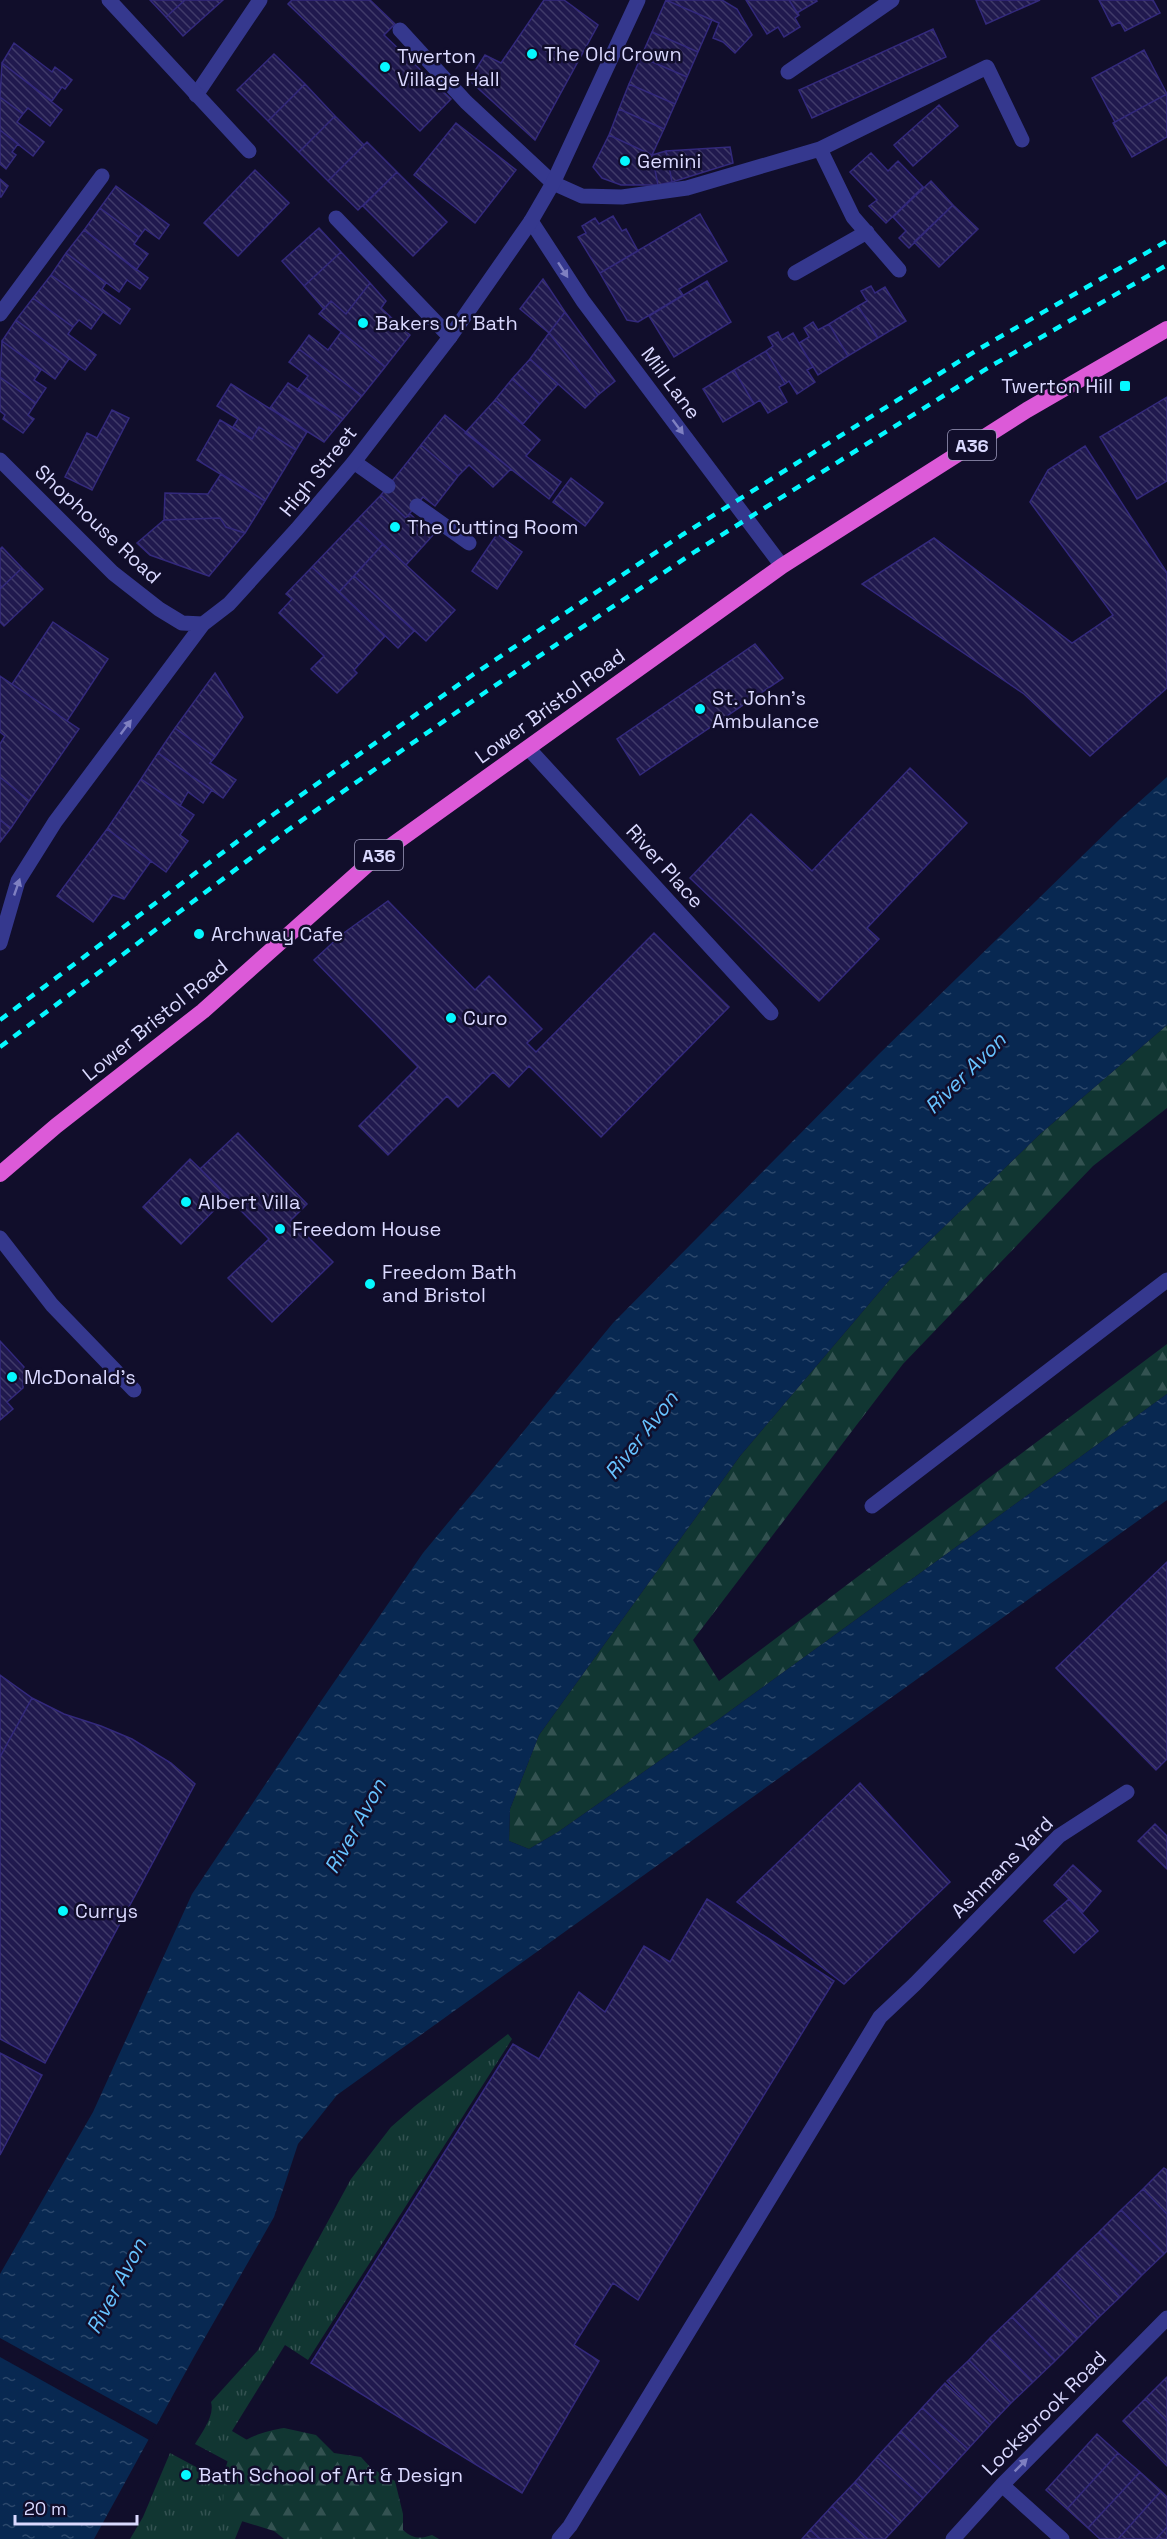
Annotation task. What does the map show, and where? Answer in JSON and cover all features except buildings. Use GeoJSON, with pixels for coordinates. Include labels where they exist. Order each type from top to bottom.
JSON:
{"type":"FeatureCollection","features":[{"type":"Feature","properties":{"kind":"highway","name":"Lower Bristol Road"},"geometry":{"type":"LineString","coordinates":[[0,1174],[56,1126],[203,1011],[377,856],[782,567],[1027,410],[1167,329]]}},
{"type":"Feature","properties":{"kind":"street"},"geometry":{"type":"LineString","coordinates":[[109,0],[249,151]]}},
{"type":"Feature","properties":{"kind":"street"},"geometry":{"type":"LineString","coordinates":[[196,95],[260,0]]}},
{"type":"Feature","properties":{"kind":"street","name":"High Street"},"geometry":{"type":"LineString","coordinates":[[0,944],[18,881],[55,822],[203,624],[229,604],[354,462],[450,337],[531,221],[553,183],[638,0]]}},
{"type":"Feature","properties":{"kind":"street"},"geometry":{"type":"LineString","coordinates":[[788,72],[892,0]]}},
{"type":"Feature","properties":{"kind":"street"},"geometry":{"type":"LineString","coordinates":[[400,30],[466,102],[553,183],[582,196],[633,195],[687,188],[820,149],[987,68],[1022,140]]}},
{"type":"Feature","properties":{"kind":"street"},"geometry":{"type":"LineString","coordinates":[[820,149],[853,217],[899,270]]}},
{"type":"Feature","properties":{"kind":"street"},"geometry":{"type":"LineString","coordinates":[[0,314],[102,176]]}},
{"type":"Feature","properties":{"kind":"street"},"geometry":{"type":"LineString","coordinates":[[336,218],[450,337]]}},
{"type":"Feature","properties":{"kind":"street","name":"Mill Lane"},"geometry":{"type":"LineString","coordinates":[[531,221],[583,301],[782,567]]}},
{"type":"Feature","properties":{"kind":"street"},"geometry":{"type":"LineString","coordinates":[[795,273],[867,232]]}},
{"type":"Feature","properties":{"kind":"street","name":"Shophouse Road"},"geometry":{"type":"LineString","coordinates":[[0,460],[113,573],[159,609],[182,623],[203,624]]}},
{"type":"Feature","properties":{"kind":"street"},"geometry":{"type":"LineString","coordinates":[[354,462],[388,486]]}},
{"type":"Feature","properties":{"kind":"street"},"geometry":{"type":"LineString","coordinates":[[417,506],[469,543]]}},
{"type":"Feature","properties":{"kind":"street","name":"River Place"},"geometry":{"type":"LineString","coordinates":[[528,748],[771,1013]]}},
{"type":"Feature","properties":{"kind":"street"},"geometry":{"type":"LineString","coordinates":[[0,1238],[52,1305],[134,1390]]}},
{"type":"Feature","properties":{"kind":"street"},"geometry":{"type":"LineString","coordinates":[[872,1506],[1167,1280]]}},
{"type":"Feature","properties":{"kind":"street","name":"Ashmans Yard"},"geometry":{"type":"LineString","coordinates":[[559,2539],[570,2526],[880,2017],[1059,1836],[1127,1792]]}},
{"type":"Feature","properties":{"kind":"street","name":"Locksbrook Road"},"geometry":{"type":"LineString","coordinates":[[953,2539],[1002,2485],[1167,2318]]}},
{"type":"Feature","properties":{"kind":"street"},"geometry":{"type":"LineString","coordinates":[[1002,2485],[1062,2539]]}},
{"type":"Feature","properties":{"kind":"green space"},"geometry":{"type":"Polygon","coordinates":[[[1167,1025],[1167,1108],[1093,1166],[903,1364],[693,1640],[719,1681],[1167,1344],[1167,1394],[719,1719],[558,1832],[529,1849],[509,1841],[510,1809],[539,1735],[740,1456],[892,1277],[1040,1134],[1167,1025]]]}},
{"type":"Feature","properties":{"kind":"green space"},"geometry":{"type":"Polygon","coordinates":[[[508,2034],[512,2039],[308,2360],[285,2345],[232,2431],[414,2539],[325,2513],[195,2444],[210,2418],[211,2402],[258,2350],[351,2179],[391,2127],[508,2034]]]}},
{"type":"Feature","properties":{"kind":"green space"},"geometry":{"type":"Polygon","coordinates":[[[284,2428],[316,2435],[334,2453],[361,2457],[371,2468],[395,2481],[403,2514],[403,2530],[413,2537],[432,2535],[439,2539],[284,2539],[274,2531],[235,2519],[223,2504],[228,2460],[244,2441],[268,2431],[284,2428]]]}},
{"type":"Feature","properties":{"kind":"green space","name":"Bath School of Art & Design"},"geometry":{"type":"Polygon","coordinates":[[[170,2453],[252,2497],[235,2539],[130,2539],[143,2517],[170,2453]]]}},
{"type":"Feature","properties":{"kind":"water","name":"River Avon"},"geometry":{"type":"Polygon","coordinates":[[[1167,777],[1167,1025],[1040,1134],[892,1277],[740,1456],[539,1735],[510,1809],[509,1841],[529,1849],[558,1832],[719,1719],[1167,1394],[1167,1500],[337,2095],[298,2144],[274,2217],[94,2539],[0,2539],[0,2274],[93,2112],[192,1894],[423,1553],[613,1323],[879,1054],[1120,819],[1167,777]]]}},
{"type":"Feature","properties":{"kind":"pier"},"geometry":{"type":"Polygon","coordinates":[[[0,2338],[159,2426],[151,2441],[0,2357],[0,2338]]]}},
{"type":"Feature","properties":{"kind":"railway"},"geometry":{"type":"LineString","coordinates":[[0,1020],[274,814],[471,676],[682,535],[979,349],[1167,241]]}},
{"type":"Feature","properties":{"kind":"railway"},"geometry":{"type":"LineString","coordinates":[[0,1047],[288,830],[487,691],[696,551],[991,366],[1167,265]]}},
{"type":"Feature","properties":{"kind":"place","name":"The Old Crown"},"geometry":{"type":"Point","coordinates":[532,54]}},
{"type":"Feature","properties":{"kind":"place","name":"Twerton Village Hall"},"geometry":{"type":"Point","coordinates":[385,67]}},
{"type":"Feature","properties":{"kind":"place","name":"Gemini"},"geometry":{"type":"Point","coordinates":[625,161]}},
{"type":"Feature","properties":{"kind":"place","name":"Bakers Of Bath"},"geometry":{"type":"Point","coordinates":[363,323]}},
{"type":"Feature","properties":{"kind":"place","name":"Twerton Hill"},"geometry":{"type":"Point","coordinates":[1125,386]}},
{"type":"Feature","properties":{"kind":"place","name":"The Cutting Room"},"geometry":{"type":"Point","coordinates":[395,527]}},
{"type":"Feature","properties":{"kind":"place","name":"St. John's Ambulance"},"geometry":{"type":"Point","coordinates":[700,709]}},
{"type":"Feature","properties":{"kind":"place","name":"Archway Cafe"},"geometry":{"type":"Point","coordinates":[199,934]}},
{"type":"Feature","properties":{"kind":"place","name":"Curo"},"geometry":{"type":"Point","coordinates":[451,1018]}},
{"type":"Feature","properties":{"kind":"place","name":"Albert Villa"},"geometry":{"type":"Point","coordinates":[186,1202]}},
{"type":"Feature","properties":{"kind":"place","name":"Freedom House"},"geometry":{"type":"Point","coordinates":[280,1229]}},
{"type":"Feature","properties":{"kind":"place","name":"Freedom Bath and Bristol"},"geometry":{"type":"Point","coordinates":[370,1284]}},
{"type":"Feature","properties":{"kind":"place","name":"McDonald's"},"geometry":{"type":"Point","coordinates":[12,1377]}},
{"type":"Feature","properties":{"kind":"place","name":"Currys"},"geometry":{"type":"Point","coordinates":[63,1911]}},
{"type":"Feature","properties":{"kind":"place","name":"Bath School of Art & Design"},"geometry":{"type":"Point","coordinates":[186,2475]}}]}
